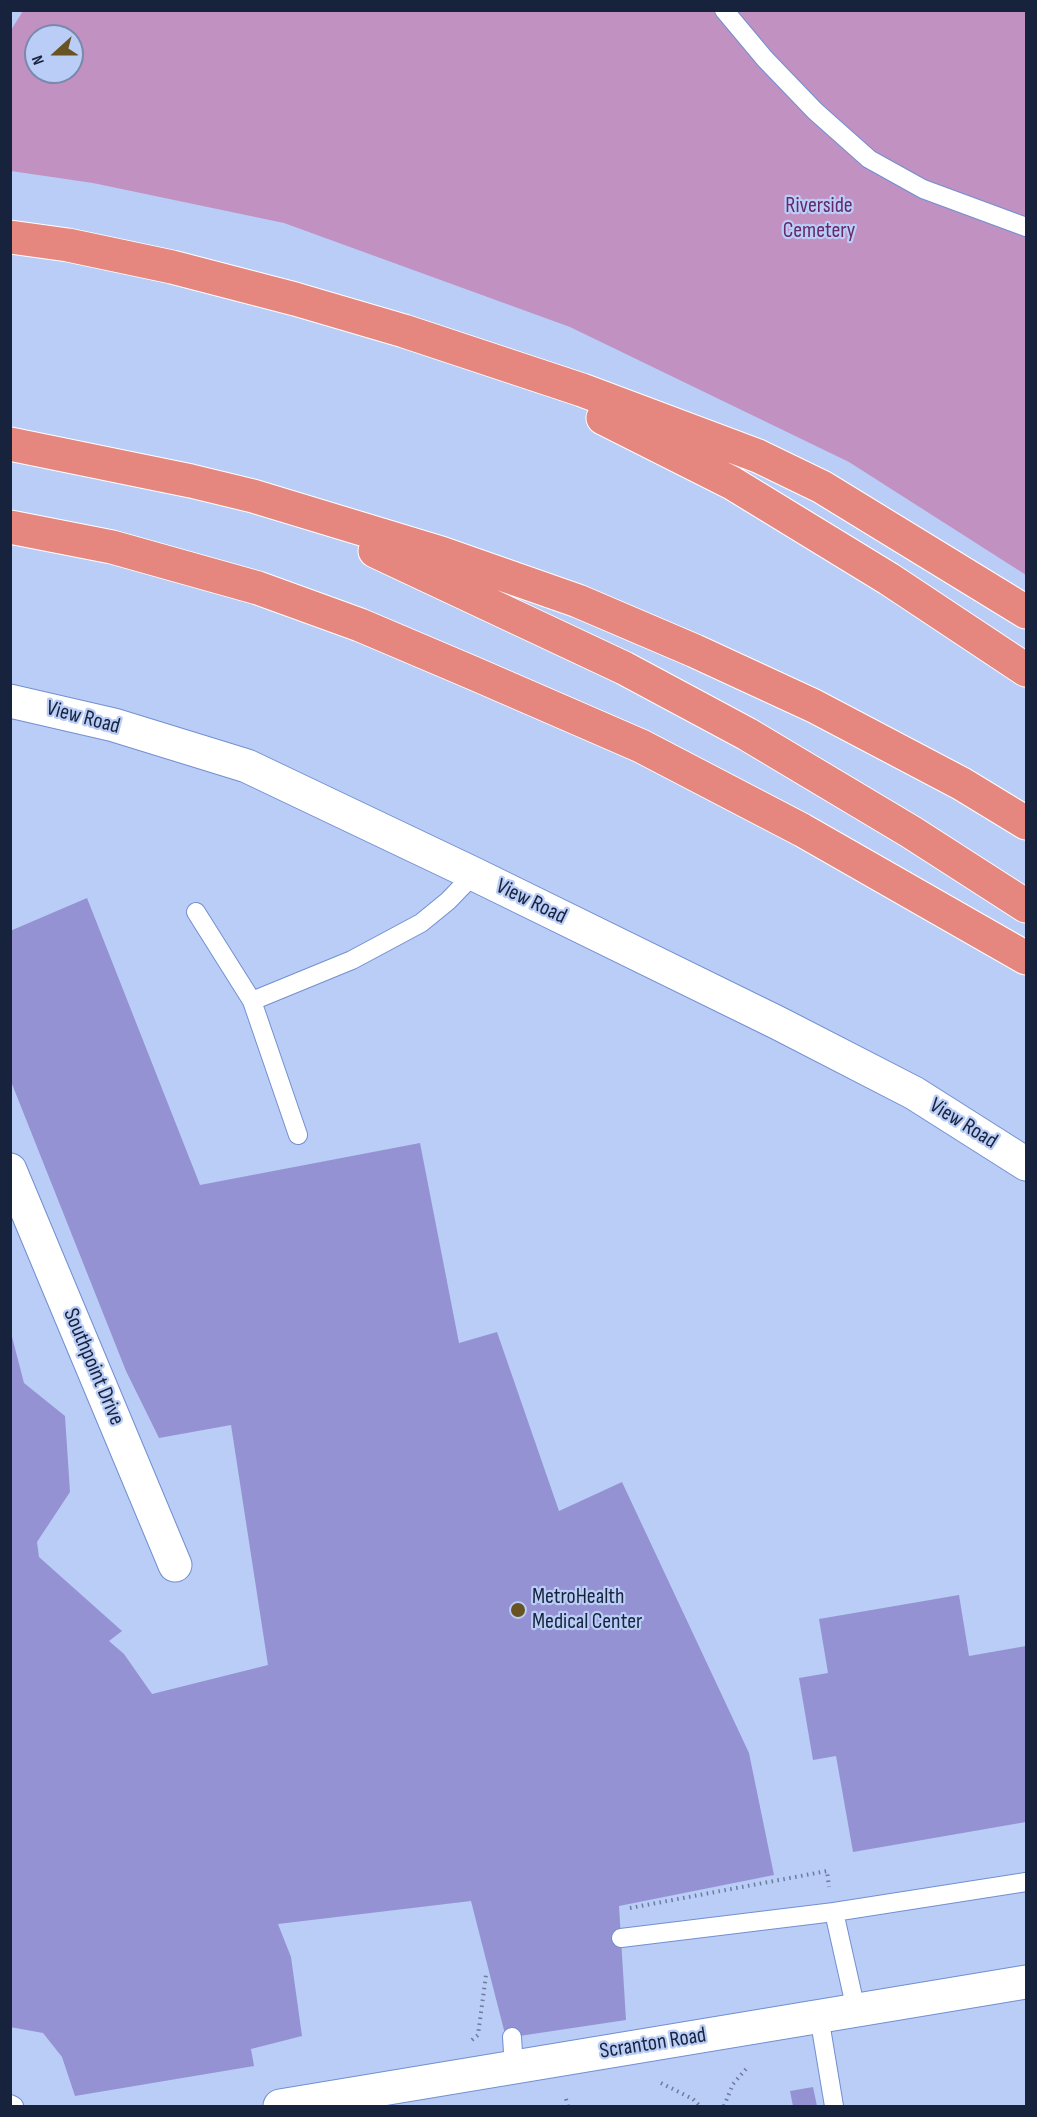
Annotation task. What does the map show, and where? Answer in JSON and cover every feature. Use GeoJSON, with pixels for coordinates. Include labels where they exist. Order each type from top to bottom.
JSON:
{"type":"FeatureCollection","features":[{"type":"Feature","properties":{"kind":"highway"},"geometry":{"type":"LineString","coordinates":[[10,237],[68,245],[172,267],[295,299],[404,331],[582,390],[758,456],[822,487],[1026,612]]}},
{"type":"Feature","properties":{"kind":"highway"},"geometry":{"type":"LineString","coordinates":[[404,331],[568,400],[732,483],[889,579],[1026,670]]}},
{"type":"Feature","properties":{"kind":"highway"},"geometry":{"type":"LineString","coordinates":[[10,444],[253,496],[441,553],[578,602],[685,646],[814,706],[962,784],[1026,823]]}},
{"type":"Feature","properties":{"kind":"highway"},"geometry":{"type":"LineString","coordinates":[[253,496],[437,579],[634,673],[757,740],[911,832],[1026,906]]}},
{"type":"Feature","properties":{"kind":"highway"},"geometry":{"type":"LineString","coordinates":[[10,527],[112,547],[258,588],[360,625],[452,664],[641,746],[802,830],[1026,958]]}},
{"type":"Feature","properties":{"kind":"street","name":"View Road"},"geometry":{"type":"LineString","coordinates":[[10,701],[114,725],[247,766],[708,988],[914,1093],[1026,1164]]}},
{"type":"Feature","properties":{"kind":"street","name":"Southpoint Drive"},"geometry":{"type":"LineString","coordinates":[[10,1170],[175,1565]]}},
{"type":"Feature","properties":{"kind":"street","name":"Scranton Road"},"geometry":{"type":"LineString","coordinates":[[280,2106],[394,2097],[513,2052],[819,2016],[1026,1983]]}},
{"type":"Feature","properties":{"kind":"lane"},"geometry":{"type":"LineString","coordinates":[[724,10],[765,59],[815,111],[869,159],[923,189],[1026,227]]}},
{"type":"Feature","properties":{"kind":"lane"},"geometry":{"type":"LineString","coordinates":[[252,1001],[352,960],[420,923],[448,901],[474,874]]}},
{"type":"Feature","properties":{"kind":"lane"},"geometry":{"type":"LineString","coordinates":[[196,912],[252,1001],[298,1135]]}},
{"type":"Feature","properties":{"kind":"lane"},"geometry":{"type":"LineString","coordinates":[[621,1938],[834,1912],[1026,1882]]}},
{"type":"Feature","properties":{"kind":"lane"},"geometry":{"type":"LineString","coordinates":[[834,1912],[856,2010]]}},
{"type":"Feature","properties":{"kind":"lane"},"geometry":{"type":"LineString","coordinates":[[819,2016],[834,2106]]}},
{"type":"Feature","properties":{"kind":"path"},"geometry":{"type":"LineString","coordinates":[[630,1908],[827,1871]]}},
{"type":"Feature","properties":{"kind":"path"},"geometry":{"type":"LineString","coordinates":[[470,2041],[478,2035],[486,1975]]}},
{"type":"Feature","properties":{"kind":"path"},"geometry":{"type":"LineString","coordinates":[[724,2106],[733,2084],[746,2069]]}},
{"type":"Feature","properties":{"kind":"path"},"geometry":{"type":"LineString","coordinates":[[662,2083],[693,2099],[700,2106]]}},
{"type":"Feature","properties":{"kind":"path"},"geometry":{"type":"LineString","coordinates":[[566,2099],[568,2106]]}},
{"type":"Feature","properties":{"kind":"green space","name":"Riverside Cemetery"},"geometry":{"type":"Polygon","coordinates":[[[23,11],[1026,11],[1026,575],[849,462],[570,327],[284,223],[93,183],[11,171],[11,30],[23,11]]]}},
{"type":"Feature","properties":{"kind":"building"},"geometry":{"type":"Polygon","coordinates":[[[87,898],[200,1185],[420,1143],[459,1343],[497,1332],[559,1511],[622,1482],[749,1753],[774,1875],[619,1906],[626,2020],[506,2038],[471,1901],[278,1924],[291,1957],[302,2036],[251,2049],[254,2066],[75,2096],[62,2057],[43,2033],[10,2027],[10,1329],[24,1383],[65,1416],[70,1492],[37,1542],[39,1557],[122,1631],[109,1641],[124,1654],[152,1694],[268,1665],[231,1425],[159,1438],[126,1371],[10,1079],[10,931],[87,898]]]}},
{"type":"Feature","properties":{"kind":"building"},"geometry":{"type":"Polygon","coordinates":[[[959,1595],[969,1656],[1026,1646],[1026,1822],[853,1852],[836,1756],[813,1760],[799,1678],[828,1673],[819,1619],[959,1595]]]}},
{"type":"Feature","properties":{"kind":"building"},"geometry":{"type":"Polygon","coordinates":[[[813,2087],[817,2106],[793,2106],[790,2091],[813,2087]]]}},
{"type":"Feature","properties":{"kind":"place","name":"MetroHealth Medical Center"},"geometry":{"type":"Point","coordinates":[518,1610]}}]}
